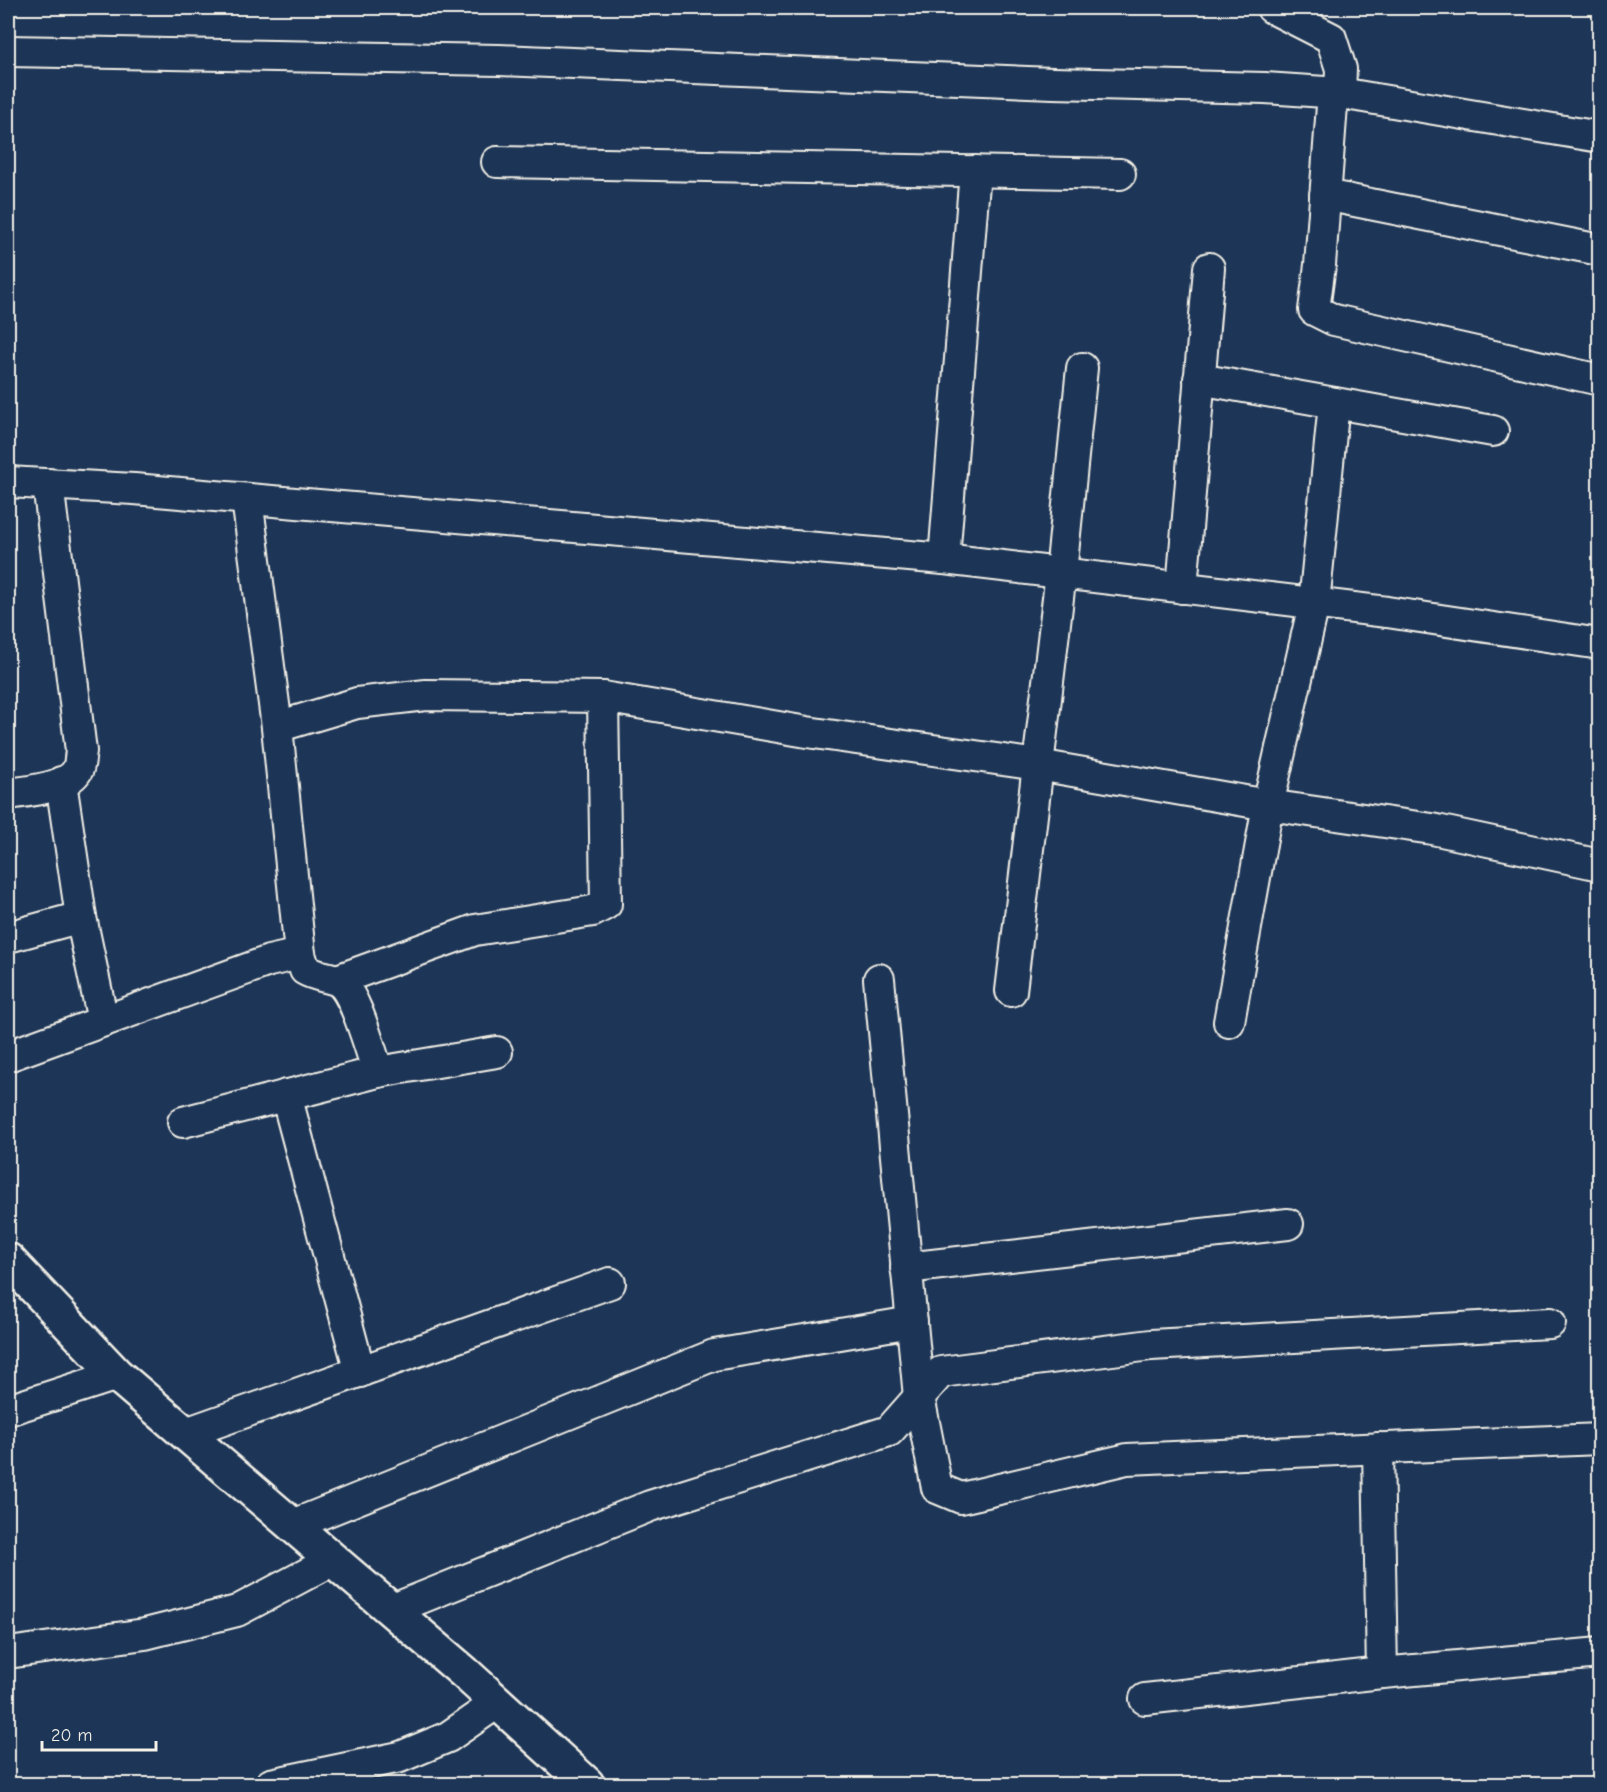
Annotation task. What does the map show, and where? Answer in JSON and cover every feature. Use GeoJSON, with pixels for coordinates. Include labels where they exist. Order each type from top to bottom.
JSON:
{"type":"FeatureCollection","features":[{"type":"Feature","properties":{"kind":"street"},"geometry":{"type":"LineString","coordinates":[[1272,8],[1331,38],[1341,69],[1336,92],[1314,310],[1334,320],[1599,380]]}},
{"type":"Feature","properties":{"kind":"street"},"geometry":{"type":"LineString","coordinates":[[8,51],[500,60],[1053,82],[1202,84],[1336,92],[1594,136]]}},
{"type":"Feature","properties":{"kind":"street"},"geometry":{"type":"LineString","coordinates":[[497,162],[1120,174]]}},
{"type":"Feature","properties":{"kind":"street"},"geometry":{"type":"LineString","coordinates":[[944,559],[975,171]]}},
{"type":"Feature","properties":{"kind":"street"},"geometry":{"type":"LineString","coordinates":[[1325,195],[1599,250]]}},
{"type":"Feature","properties":{"kind":"street"},"geometry":{"type":"LineString","coordinates":[[1182,588],[1209,267]]}},
{"type":"Feature","properties":{"kind":"street"},"geometry":{"type":"LineString","coordinates":[[1011,992],[1061,573],[1082,368]]}},
{"type":"Feature","properties":{"kind":"street"},"geometry":{"type":"LineString","coordinates":[[1200,379],[1493,431]]}},
{"type":"Feature","properties":{"kind":"street"},"geometry":{"type":"LineString","coordinates":[[1229,1022],[1268,805],[1314,604],[1334,403]]}},
{"type":"Feature","properties":{"kind":"street"},"geometry":{"type":"LineString","coordinates":[[8,482],[248,499],[944,559],[1314,604],[1599,644]]}},
{"type":"Feature","properties":{"kind":"street"},"geometry":{"type":"LineString","coordinates":[[8,794],[51,787],[61,782],[77,770],[81,750],[48,484]]}},
{"type":"Feature","properties":{"kind":"street"},"geometry":{"type":"LineString","coordinates":[[248,499],[277,727],[300,954],[305,970],[318,978],[337,980],[475,930],[593,911],[606,904],[603,698]]}},
{"type":"Feature","properties":{"kind":"street"},"geometry":{"type":"LineString","coordinates":[[277,727],[357,703],[426,695],[603,698],[807,732],[1038,765],[1268,805],[1432,829],[1599,865]]}},
{"type":"Feature","properties":{"kind":"street"},"geometry":{"type":"LineString","coordinates":[[61,782],[81,917],[103,1021]]}},
{"type":"Feature","properties":{"kind":"street"},"geometry":{"type":"LineString","coordinates":[[8,937],[81,917]]}},
{"type":"Feature","properties":{"kind":"street"},"geometry":{"type":"LineString","coordinates":[[8,1056],[269,962],[300,954]]}},
{"type":"Feature","properties":{"kind":"street"},"geometry":{"type":"LineString","coordinates":[[879,979],[919,1397],[938,1488],[961,1498],[1127,1459],[1599,1439]]}},
{"type":"Feature","properties":{"kind":"street"},"geometry":{"type":"LineString","coordinates":[[337,980],[349,993],[378,1072]]}},
{"type":"Feature","properties":{"kind":"street"},"geometry":{"type":"LineString","coordinates":[[183,1122],[378,1072],[497,1052]]}},
{"type":"Feature","properties":{"kind":"street"},"geometry":{"type":"LineString","coordinates":[[286,1095],[360,1372]]}},
{"type":"Feature","properties":{"kind":"street"},"geometry":{"type":"LineString","coordinates":[[906,1268],[1288,1224]]}},
{"type":"Feature","properties":{"kind":"street"},"geometry":{"type":"LineString","coordinates":[[8,1260],[117,1375],[391,1610],[587,1785]]}},
{"type":"Feature","properties":{"kind":"street"},"geometry":{"type":"LineString","coordinates":[[186,1433],[610,1283]]}},
{"type":"Feature","properties":{"kind":"street"},"geometry":{"type":"LineString","coordinates":[[293,1525],[714,1355],[912,1322]]}},
{"type":"Feature","properties":{"kind":"street"},"geometry":{"type":"LineString","coordinates":[[391,1610],[650,1506],[889,1431],[942,1372],[1140,1346],[1550,1323]]}},
{"type":"Feature","properties":{"kind":"street"},"geometry":{"type":"LineString","coordinates":[[8,1410],[117,1375]]}},
{"type":"Feature","properties":{"kind":"street"},"geometry":{"type":"LineString","coordinates":[[1378,1448],[1382,1673]]}},
{"type":"Feature","properties":{"kind":"street"},"geometry":{"type":"LineString","coordinates":[[8,1653],[145,1634],[237,1611],[333,1560]]}},
{"type":"Feature","properties":{"kind":"street"},"geometry":{"type":"LineString","coordinates":[[1145,1699],[1382,1673],[1599,1653]]}},
{"type":"Feature","properties":{"kind":"street"},"geometry":{"type":"LineString","coordinates":[[271,1785],[400,1756],[448,1737],[497,1703]]}}]}
